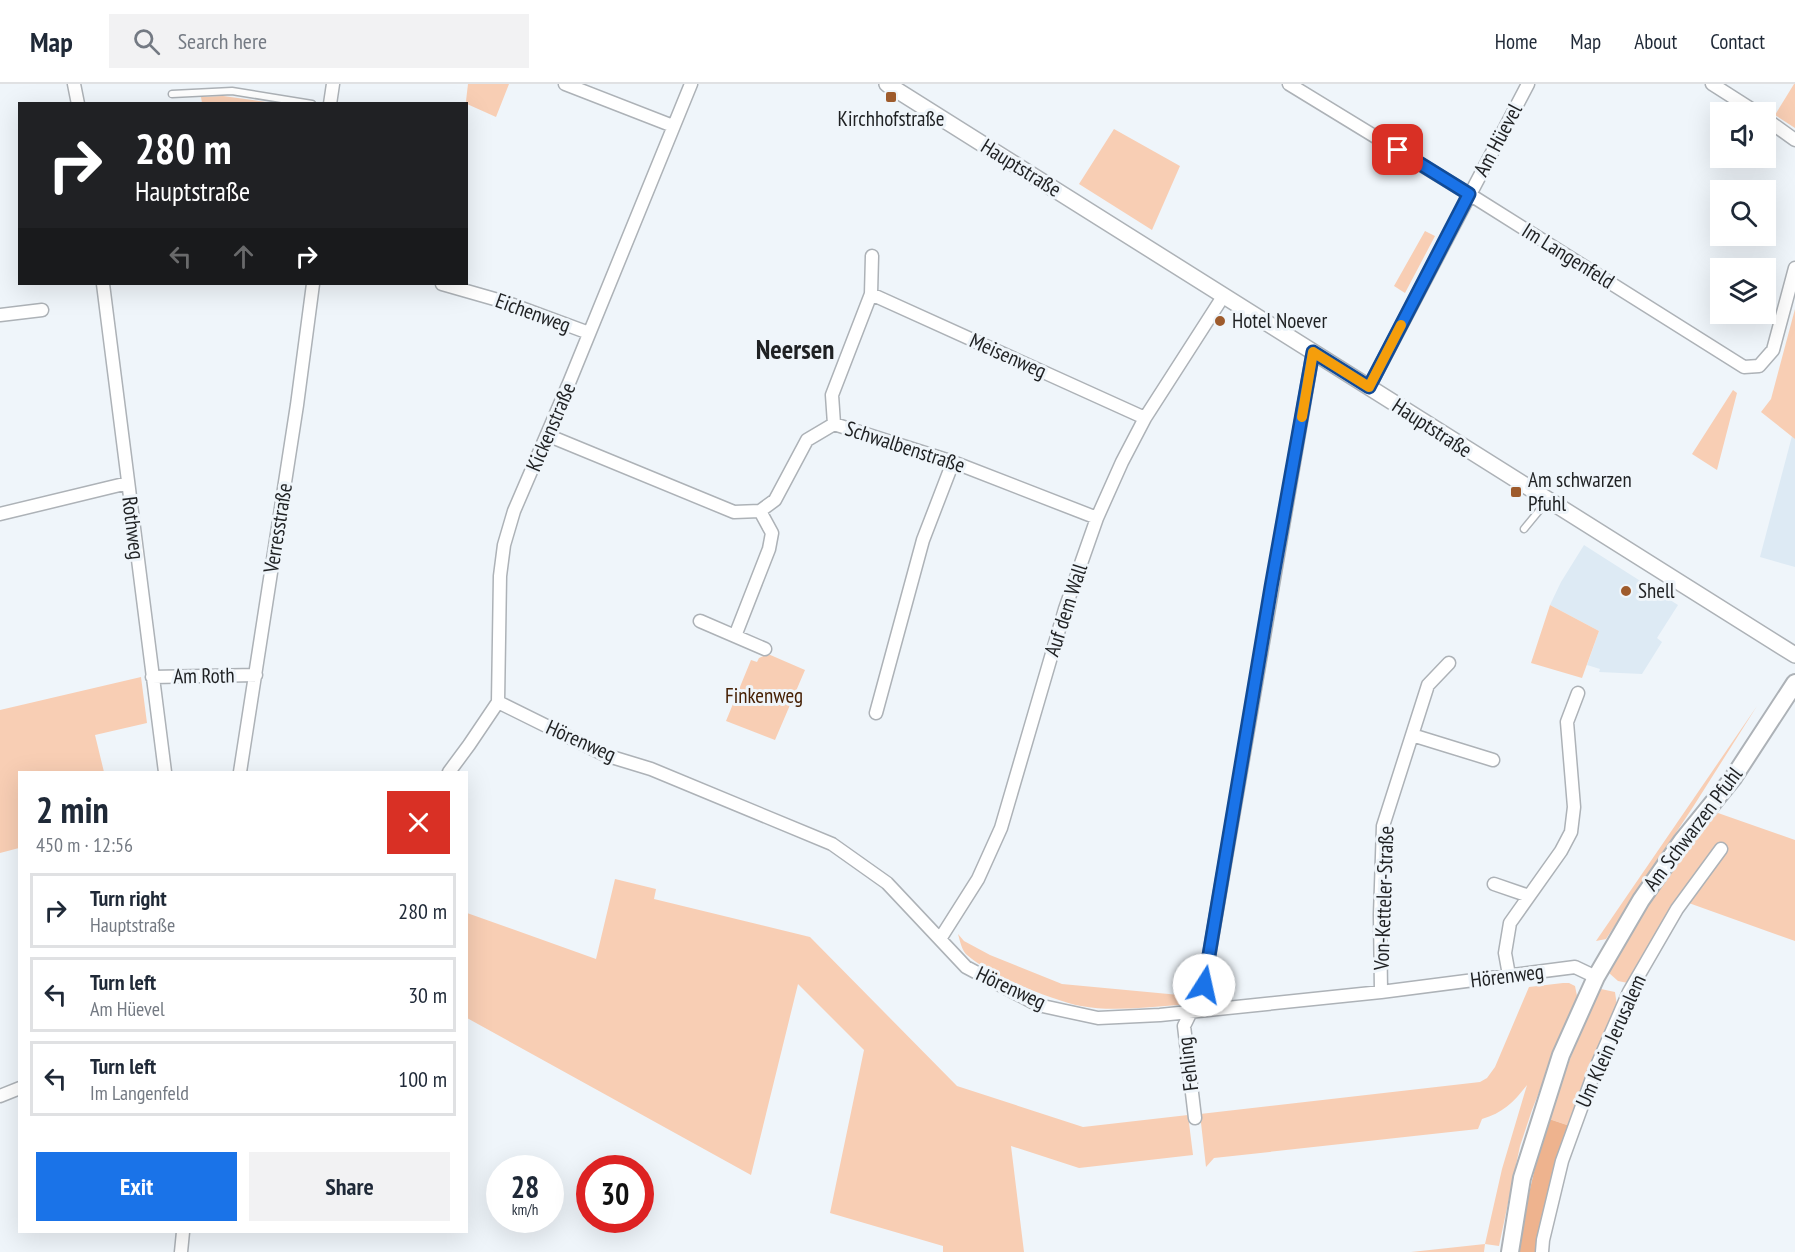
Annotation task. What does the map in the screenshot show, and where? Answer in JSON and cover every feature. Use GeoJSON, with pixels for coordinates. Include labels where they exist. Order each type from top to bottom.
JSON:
{"type":"FeatureCollection","features":[{"type":"Feature","properties":{"kind":"main road","name":"Am Schwarzen Pfuhl"},"geometry":{"type":"LineString","coordinates":[[1510,1252],[1522,1178],[1561,1055],[1596,977],[1641,900],[1682,842],[1733,778],[1795,683]]}},
{"type":"Feature","properties":{"kind":"street"},"geometry":{"type":"LineString","coordinates":[[74,84],[78,102]]}},
{"type":"Feature","properties":{"kind":"street"},"geometry":{"type":"LineString","coordinates":[[330,102],[333,84]]}},
{"type":"Feature","properties":{"kind":"street"},"geometry":{"type":"LineString","coordinates":[[565,84],[673,126]]}},
{"type":"Feature","properties":{"kind":"street","name":"Kickenstraße"},"geometry":{"type":"LineString","coordinates":[[498,702],[499,596],[504,545],[514,512],[691,84]]}},
{"type":"Feature","properties":{"kind":"street","name":"Hauptstraße"},"geometry":{"type":"LineString","coordinates":[[887,84],[1795,656]]}},
{"type":"Feature","properties":{"kind":"street","name":"Im Langenfeld"},"geometry":{"type":"LineString","coordinates":[[1289,84],[1744,367],[1759,366],[1773,350],[1795,268]]}},
{"type":"Feature","properties":{"kind":"street","name":"Am Hüevel"},"geometry":{"type":"LineString","coordinates":[[1369,387],[1528,84]]}},
{"type":"Feature","properties":{"kind":"street"},"geometry":{"type":"LineString","coordinates":[[1712,84],[1740,102]]}},
{"type":"Feature","properties":{"kind":"street"},"geometry":{"type":"LineString","coordinates":[[1776,127],[1795,140]]}},
{"type":"Feature","properties":{"kind":"street"},"geometry":{"type":"LineString","coordinates":[[834,424],[832,395],[871,294],[872,256]]}},
{"type":"Feature","properties":{"kind":"street","name":"Rothweg"},"geometry":{"type":"LineString","coordinates":[[103,285],[165,771]]}},
{"type":"Feature","properties":{"kind":"street","name":"Verresstraße"},"geometry":{"type":"LineString","coordinates":[[240,771],[313,285]]}},
{"type":"Feature","properties":{"kind":"street","name":"Eichenweg"},"geometry":{"type":"LineString","coordinates":[[446,285],[505,302],[589,333]]}},
{"type":"Feature","properties":{"kind":"street","name":"Meisenweg"},"geometry":{"type":"LineString","coordinates":[[871,294],[1145,418]]}},
{"type":"Feature","properties":{"kind":"street","name":"Auf dem Wall"},"geometry":{"type":"LineString","coordinates":[[940,939],[978,879],[1001,828],[1065,609],[1097,518],[1145,418],[1224,296]]}},
{"type":"Feature","properties":{"kind":"street"},"geometry":{"type":"LineString","coordinates":[[0,315],[42,310]]}},
{"type":"Feature","properties":{"kind":"street","name":"Fehling"},"geometry":{"type":"LineString","coordinates":[[1195,1118],[1184,1026],[1204,985],[1313,352]]}},
{"type":"Feature","properties":{"kind":"street","name":"Schwalbenstraße"},"geometry":{"type":"LineString","coordinates":[[760,511],[775,500],[807,440],[834,424],[953,462],[1097,518]]}},
{"type":"Feature","properties":{"kind":"street"},"geometry":{"type":"LineString","coordinates":[[547,435],[734,512],[760,511],[772,533],[769,549],[735,636]]}},
{"type":"Feature","properties":{"kind":"street"},"geometry":{"type":"LineString","coordinates":[[876,713],[923,540],[953,462]]}},
{"type":"Feature","properties":{"kind":"street"},"geometry":{"type":"LineString","coordinates":[[0,513],[128,483]]}},
{"type":"Feature","properties":{"kind":"street"},"geometry":{"type":"LineString","coordinates":[[700,621],[765,649]]}},
{"type":"Feature","properties":{"kind":"street","name":"Von-Ketteler-Straße"},"geometry":{"type":"LineString","coordinates":[[1381,992],[1380,915],[1383,826],[1428,685],[1449,663]]}},
{"type":"Feature","properties":{"kind":"street","name":"Am Roth"},"geometry":{"type":"LineString","coordinates":[[152,677],[256,675]]}},
{"type":"Feature","properties":{"kind":"street"},"geometry":{"type":"LineString","coordinates":[[1509,975],[1505,953],[1510,923],[1561,851],[1571,832],[1574,807],[1567,722],[1578,693]]}},
{"type":"Feature","properties":{"kind":"street"},"geometry":{"type":"LineString","coordinates":[[450,771],[498,702]]}},
{"type":"Feature","properties":{"kind":"street","name":"Hörenweg"},"geometry":{"type":"LineString","coordinates":[[498,702],[605,755],[651,769],[832,844],[887,883],[966,967],[1038,1005],[1098,1018],[1191,1012],[1381,992],[1575,967],[1596,977]]}},
{"type":"Feature","properties":{"kind":"street"},"geometry":{"type":"LineString","coordinates":[[1412,735],[1493,760]]}},
{"type":"Feature","properties":{"kind":"street","name":"Um Klein Jerusalem"},"geometry":{"type":"LineString","coordinates":[[1542,1252],[1562,1161],[1595,1070],[1629,992],[1677,909],[1721,849]]}},
{"type":"Feature","properties":{"kind":"street"},"geometry":{"type":"LineString","coordinates":[[1494,884],[1529,896]]}},
{"type":"Feature","properties":{"kind":"street"},"geometry":{"type":"LineString","coordinates":[[0,1096],[18,1089]]}},
{"type":"Feature","properties":{"kind":"street"},"geometry":{"type":"LineString","coordinates":[[181,1252],[183,1233]]}},
{"type":"Feature","properties":{"kind":"lane"},"geometry":{"type":"LineString","coordinates":[[172,94],[232,91],[300,102]]}},
{"type":"Feature","properties":{"kind":"lane"},"geometry":{"type":"LineString","coordinates":[[1524,529],[1547,501]]}},
{"type":"Feature","properties":{"kind":"shaded area"},"geometry":{"type":"Polygon","coordinates":[[[1792,436],[1795,439],[1795,567],[1760,557],[1792,436]]]}},
{"type":"Feature","properties":{"kind":"shaded area"},"geometry":{"type":"Polygon","coordinates":[[[1584,545],[1678,605],[1657,638],[1662,642],[1642,674],[1599,672],[1600,669],[1587,665],[1599,631],[1550,605],[1584,545]]]}},
{"type":"Feature","properties":{"kind":"shaded area"},"geometry":{"type":"Polygon","coordinates":[[[1549,1119],[1570,1126],[1537,1252],[1518,1252],[1531,1185],[1549,1119]]]}},
{"type":"Feature","properties":{"kind":"green space"},"geometry":{"type":"Polygon","coordinates":[[[468,84],[509,84],[496,117],[468,104],[466,101],[468,84]]]}},
{"type":"Feature","properties":{"kind":"green space"},"geometry":{"type":"Polygon","coordinates":[[[1795,84],[1795,128],[1776,116],[1795,84]]]}},
{"type":"Feature","properties":{"kind":"green space"},"geometry":{"type":"Polygon","coordinates":[[[223,96],[266,102],[202,102],[201,97],[223,96]]]}},
{"type":"Feature","properties":{"kind":"green space"},"geometry":{"type":"Polygon","coordinates":[[[1114,129],[1180,166],[1152,230],[1079,184],[1114,129]]]}},
{"type":"Feature","properties":{"kind":"green space"},"geometry":{"type":"Polygon","coordinates":[[[1425,231],[1435,236],[1405,293],[1394,286],[1425,231]]]}},
{"type":"Feature","properties":{"kind":"green space"},"geometry":{"type":"Polygon","coordinates":[[[1795,309],[1795,439],[1761,412],[1771,399],[1795,309]]]}},
{"type":"Feature","properties":{"kind":"green space"},"geometry":{"type":"Polygon","coordinates":[[[1733,390],[1737,393],[1717,470],[1692,454],[1733,390]]]}},
{"type":"Feature","properties":{"kind":"green space"},"geometry":{"type":"Polygon","coordinates":[[[1550,605],[1599,631],[1582,678],[1531,663],[1550,605]]]}},
{"type":"Feature","properties":{"kind":"green space","name":"Finkenweg"},"geometry":{"type":"Polygon","coordinates":[[[768,654],[805,670],[775,740],[726,721],[751,660],[757,662],[759,658],[768,654]]]}},
{"type":"Feature","properties":{"kind":"green space"},"geometry":{"type":"Polygon","coordinates":[[[141,677],[147,723],[95,735],[104,771],[18,771],[18,848],[0,853],[0,710],[141,677]]]}},
{"type":"Feature","properties":{"kind":"green space"},"geometry":{"type":"Polygon","coordinates":[[[1757,706],[1606,939],[1596,941],[1757,706]]]}},
{"type":"Feature","properties":{"kind":"green space"},"geometry":{"type":"Polygon","coordinates":[[[1718,813],[1795,840],[1795,941],[1686,902],[1724,849],[1716,846],[1679,897],[1628,983],[1618,981],[1609,973],[1633,931],[1672,870],[1718,813]]]}},
{"type":"Feature","properties":{"kind":"green space"},"geometry":{"type":"Polygon","coordinates":[[[615,879],[656,889],[654,899],[810,937],[957,1086],[1083,1127],[1188,1115],[1193,1155],[1079,1168],[1011,1146],[1024,1252],[943,1252],[943,1246],[830,1213],[864,1050],[798,984],[751,1175],[468,1019],[468,913],[596,959],[615,879]]]}},
{"type":"Feature","properties":{"kind":"green space"},"geometry":{"type":"Polygon","coordinates":[[[958,934],[964,941],[990,955],[1062,984],[1190,996],[1186,1003],[1178,1005],[1129,1008],[1093,1008],[1069,1003],[1021,986],[977,963],[964,951],[958,934]]]}},
{"type":"Feature","properties":{"kind":"green space"},"geometry":{"type":"Polygon","coordinates":[[[1569,983],[1575,986],[1577,996],[1520,1146],[1499,1246],[1485,1244],[1502,1169],[1527,1085],[1508,1106],[1482,1119],[1478,1129],[1214,1158],[1206,1167],[1200,1114],[1480,1082],[1487,1078],[1495,1067],[1529,987],[1569,983]]]}},
{"type":"Feature","properties":{"kind":"green space"},"geometry":{"type":"Polygon","coordinates":[[[1601,989],[1615,992],[1617,1006],[1601,1041],[1570,1126],[1549,1119],[1576,1042],[1601,989]]]}},
{"type":"Feature","properties":{"kind":"green space"},"geometry":{"type":"Polygon","coordinates":[[[1485,1244],[1484,1252],[1411,1252],[1485,1244]]]}},
{"type":"Feature","properties":{"kind":"slow traffic"},"geometry":{"type":"LineString","coordinates":[[1302,417],[1313,352],[1369,387],[1401,325]]}},
{"type":"Feature","properties":{"kind":"place","name":"Kirchhofstraße"},"geometry":{"type":"Point","coordinates":[891,97]}},
{"type":"Feature","properties":{"kind":"place","name":"Hotel Noever"},"geometry":{"type":"Point","coordinates":[1220,321]}},
{"type":"Feature","properties":{"kind":"place","name":"Am schwarzen Pfuhl"},"geometry":{"type":"Point","coordinates":[1516,492]}},
{"type":"Feature","properties":{"kind":"place","name":"Shell"},"geometry":{"type":"Point","coordinates":[1626,591]}},
{"type":"Feature","properties":{"kind":"district","name":"Neersen"},"geometry":{"type":"Point","coordinates":[795,350]}},
{"type":"Feature","properties":{"kind":"route"},"geometry":{"type":"LineString","coordinates":[[1204,985],[1313,352],[1369,387],[1469,194],[1398,150]]}}]}
